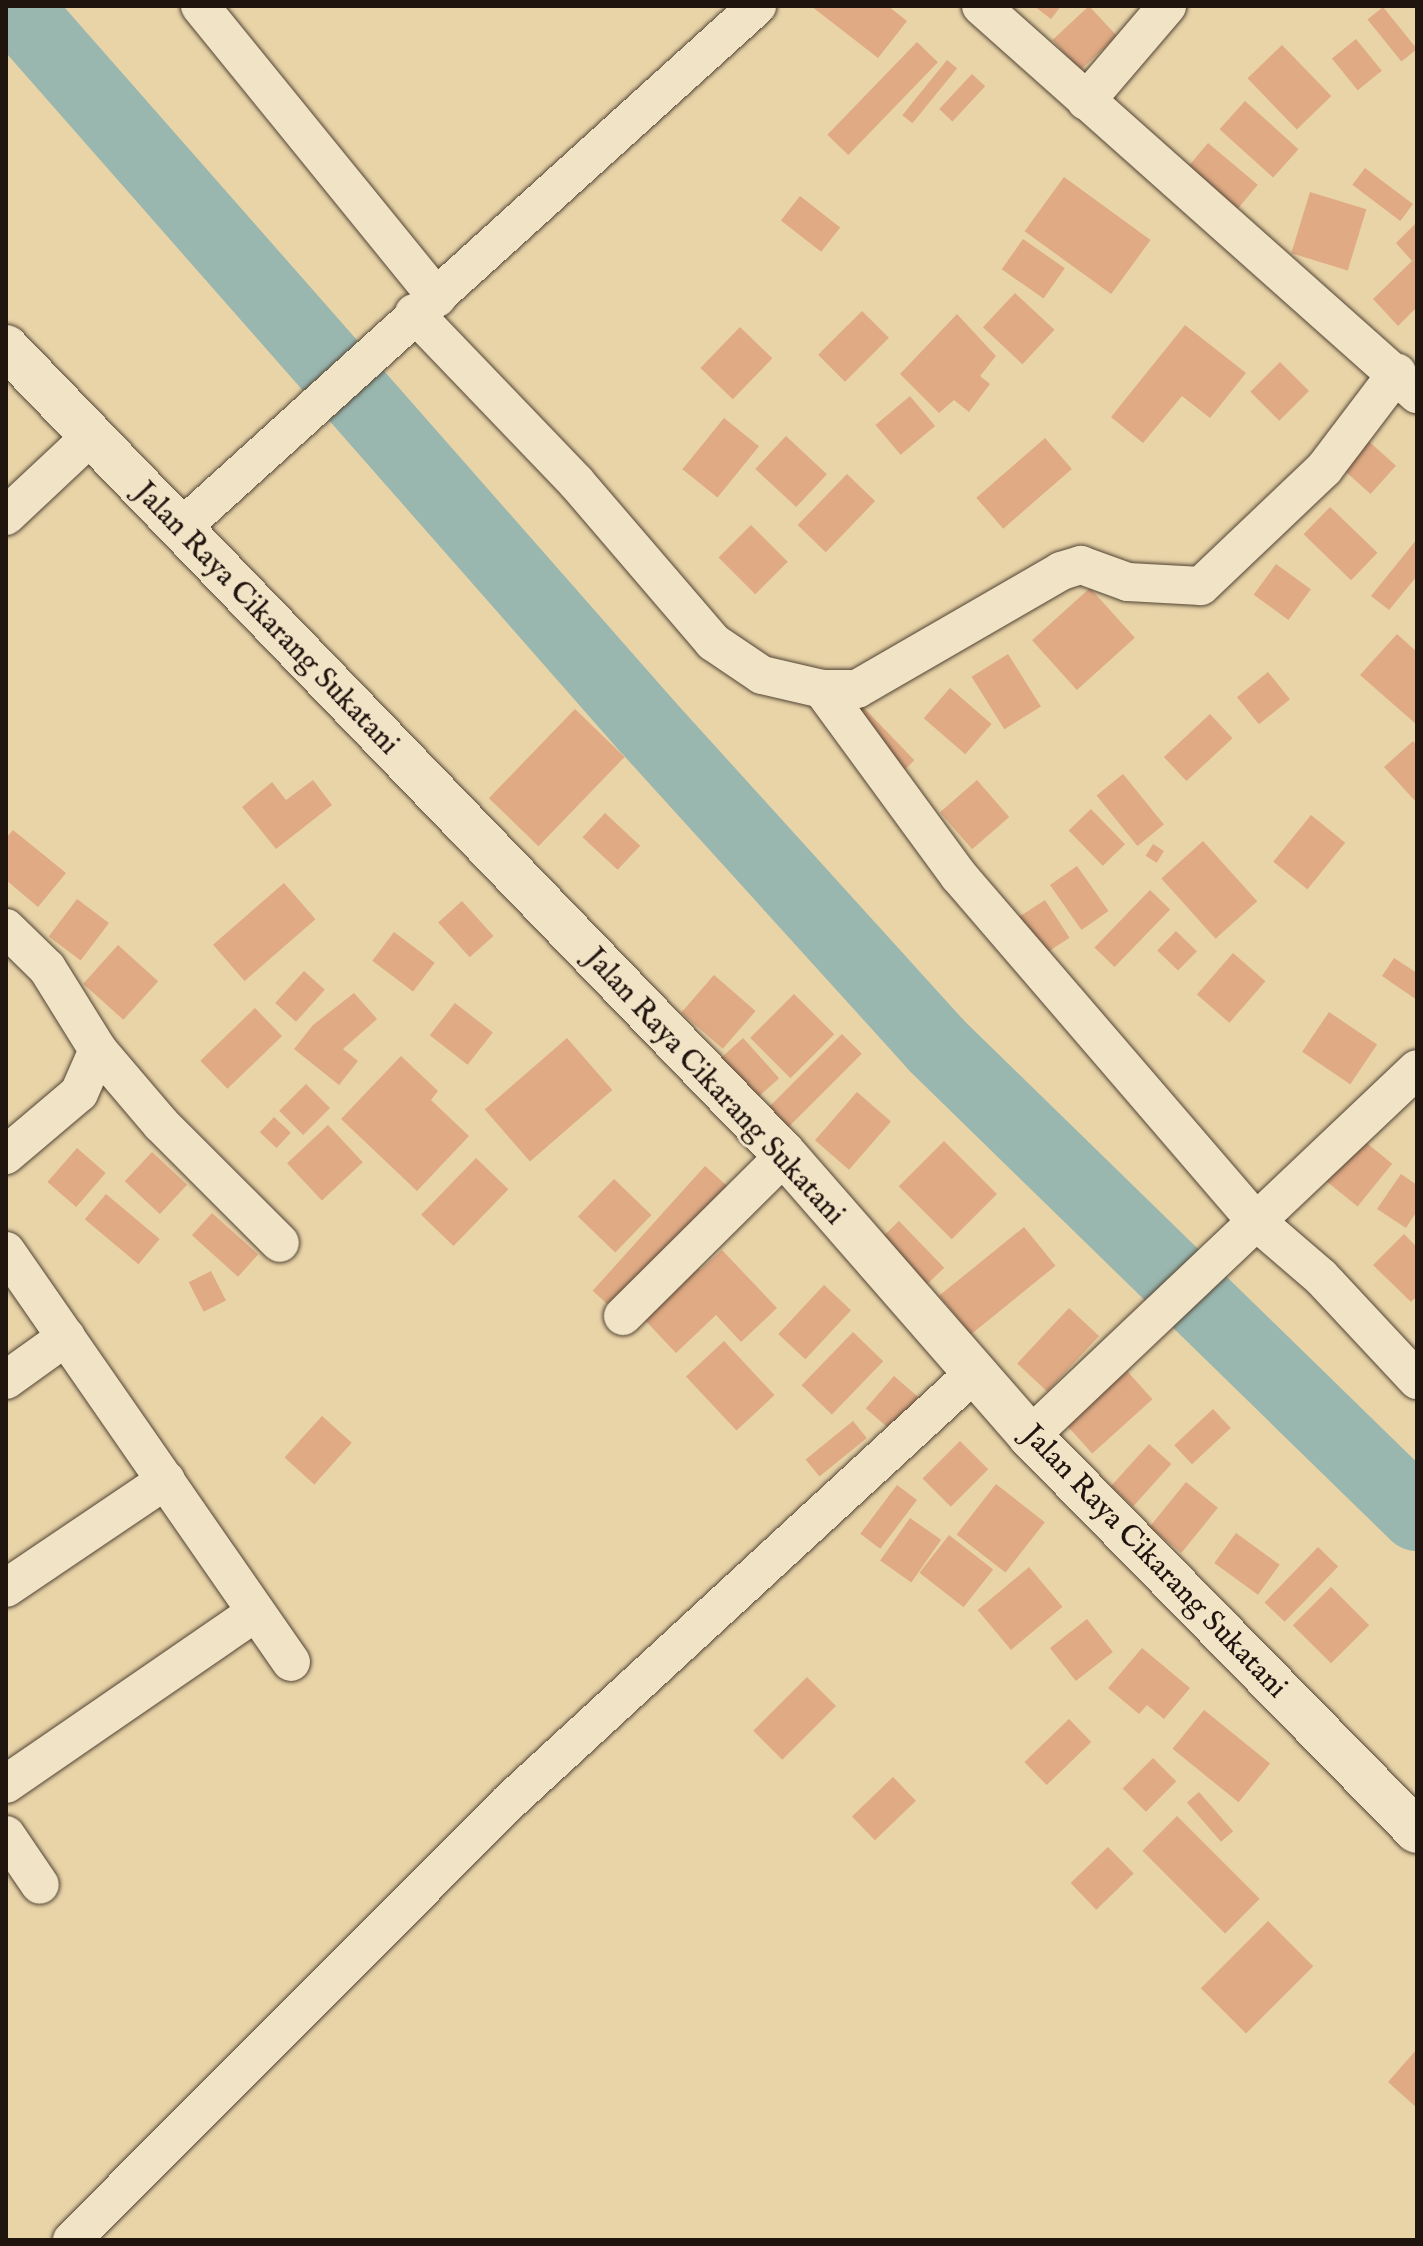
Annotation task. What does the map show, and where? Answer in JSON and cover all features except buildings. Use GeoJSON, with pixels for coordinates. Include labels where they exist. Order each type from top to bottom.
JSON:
{"type":"FeatureCollection","features":[{"type":"Feature","properties":{"kind":"main road","name":"Jalan Raya Cikarang Sukatani"},"geometry":{"type":"LineString","coordinates":[[6,347],[785,1155],[1030,1436],[1417,1831]]}},
{"type":"Feature","properties":{"kind":"street"},"geometry":{"type":"LineString","coordinates":[[200,6],[416,313],[576,482],[713,642],[762,675],[822,689],[857,689],[1061,571],[1081,565],[1128,582],[1201,586],[1324,469],[1407,383],[981,6]]}},
{"type":"Feature","properties":{"kind":"street"},"geometry":{"type":"LineString","coordinates":[[180,529],[315,402],[757,6]]}},
{"type":"Feature","properties":{"kind":"street"},"geometry":{"type":"LineString","coordinates":[[1086,101],[1167,6]]}},
{"type":"Feature","properties":{"kind":"street"},"geometry":{"type":"LineString","coordinates":[[6,516],[90,437]]}},
{"type":"Feature","properties":{"kind":"street"},"geometry":{"type":"LineString","coordinates":[[822,689],[959,876],[1251,1226],[1321,1277],[1417,1380]]}},
{"type":"Feature","properties":{"kind":"street"},"geometry":{"type":"LineString","coordinates":[[6,928],[47,968],[98,1050],[161,1124],[280,1243]]}},
{"type":"Feature","properties":{"kind":"street"},"geometry":{"type":"LineString","coordinates":[[6,1155],[79,1093],[98,1050]]}},
{"type":"Feature","properties":{"kind":"street"},"geometry":{"type":"LineString","coordinates":[[1030,1436],[1417,1069]]}},
{"type":"Feature","properties":{"kind":"street"},"geometry":{"type":"LineString","coordinates":[[623,1316],[785,1155]]}},
{"type":"Feature","properties":{"kind":"street"},"geometry":{"type":"LineString","coordinates":[[6,1251],[291,1662]]}},
{"type":"Feature","properties":{"kind":"street"},"geometry":{"type":"LineString","coordinates":[[6,1380],[66,1337]]}},
{"type":"Feature","properties":{"kind":"street"},"geometry":{"type":"LineString","coordinates":[[72,2240],[510,1801],[973,1374]]}},
{"type":"Feature","properties":{"kind":"street"},"geometry":{"type":"LineString","coordinates":[[6,1588],[166,1480]]}},
{"type":"Feature","properties":{"kind":"street"},"geometry":{"type":"LineString","coordinates":[[6,1784],[256,1612]]}},
{"type":"Feature","properties":{"kind":"street"},"geometry":{"type":"LineString","coordinates":[[6,1835],[40,1885]]}},
{"type":"Feature","properties":{"kind":"waterway"},"geometry":{"type":"LineString","coordinates":[[14,6],[647,726],[936,1045],[1417,1514]]}}]}
